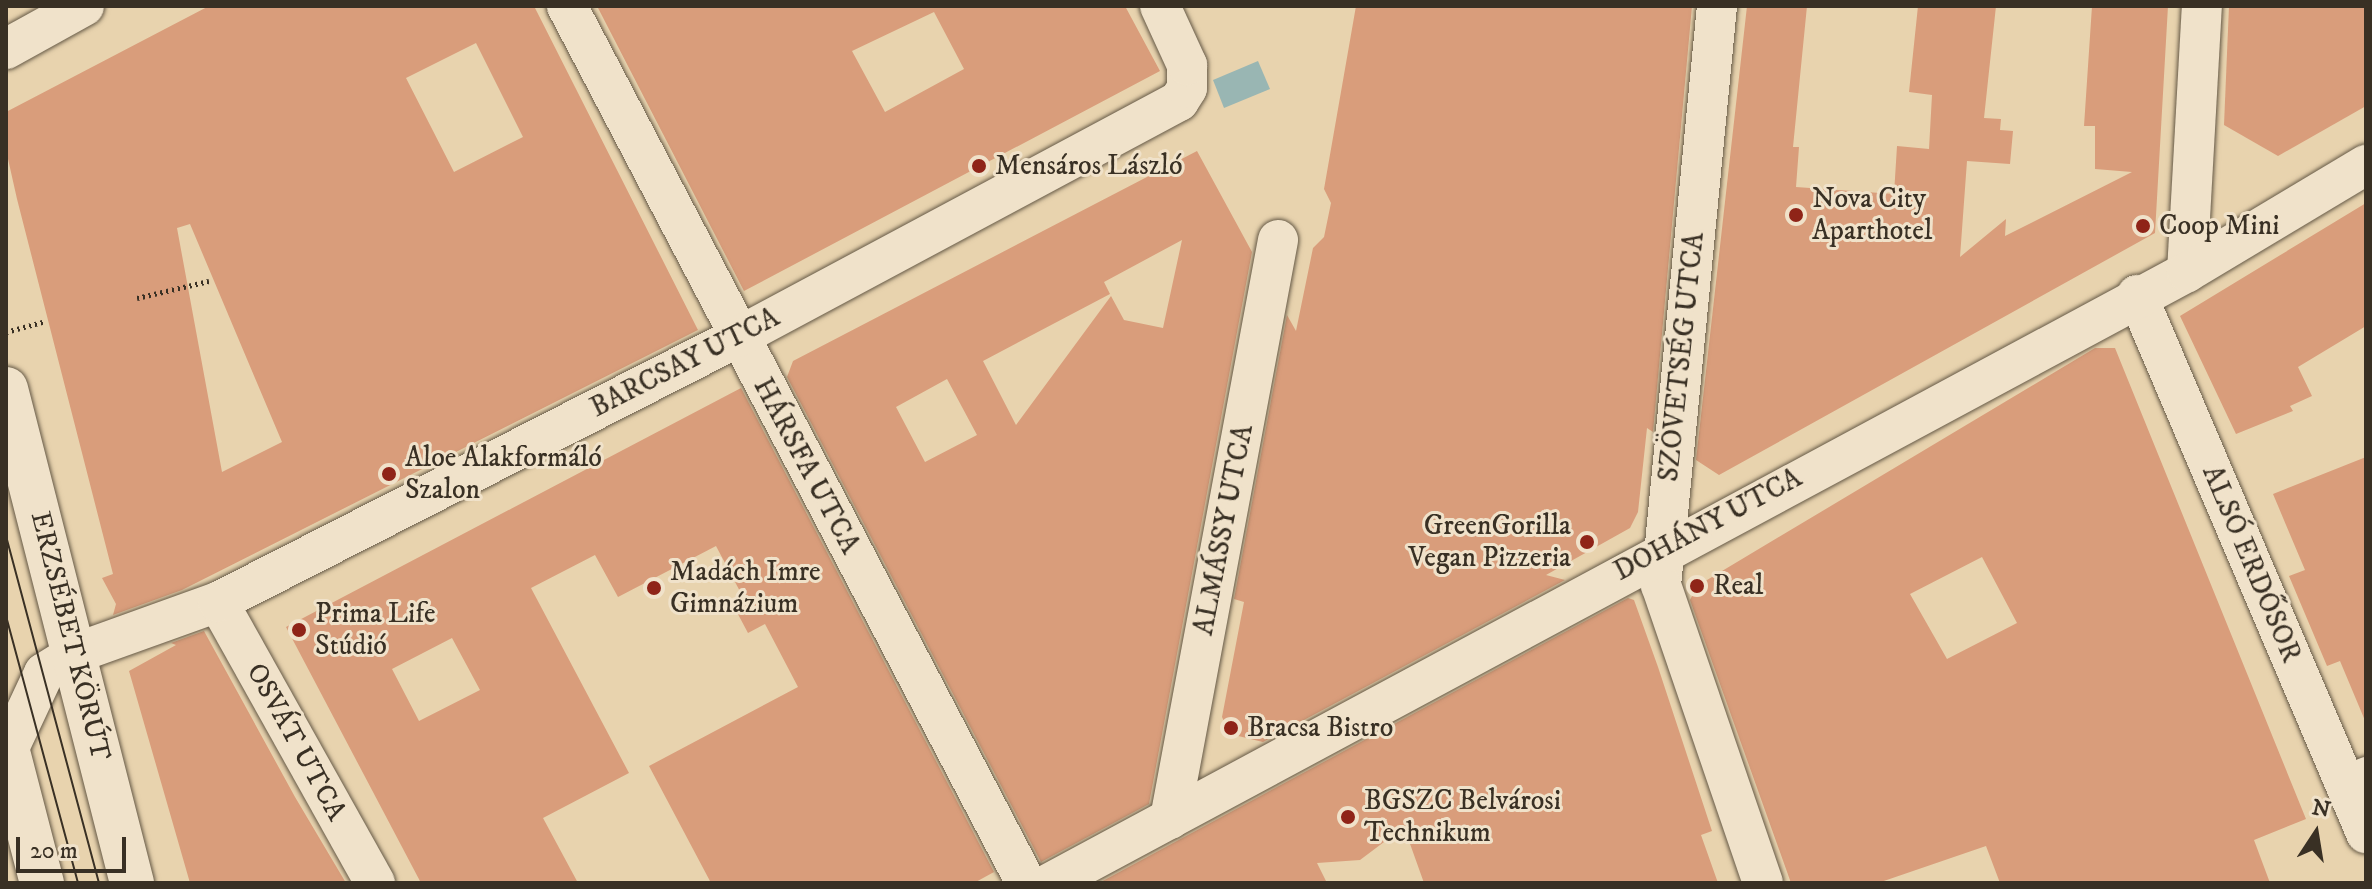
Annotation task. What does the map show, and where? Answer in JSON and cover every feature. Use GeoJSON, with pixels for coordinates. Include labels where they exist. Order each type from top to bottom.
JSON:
{"type":"FeatureCollection","features":[{"type":"Feature","properties":{"kind":"main road","name":"ERZSÉBET KÖRÚT"},"geometry":{"type":"LineString","coordinates":[[6,389],[76,653],[132,883]]}},
{"type":"Feature","properties":{"kind":"main road"},"geometry":{"type":"LineString","coordinates":[[7,747],[42,883]]}},
{"type":"Feature","properties":{"kind":"street"},"geometry":{"type":"LineString","coordinates":[[6,49],[84,6]]}},
{"type":"Feature","properties":{"kind":"street","name":"HÁRSFA UTCA"},"geometry":{"type":"LineString","coordinates":[[567,6],[1026,883]]}},
{"type":"Feature","properties":{"kind":"street","name":"BARCSAY UTCA"},"geometry":{"type":"LineString","coordinates":[[7,747],[44,673],[76,653],[218,602],[738,337],[1179,101],[1187,88],[1187,65],[1160,6]]}},
{"type":"Feature","properties":{"kind":"street","name":"SZÖVETSÉG UTCA"},"geometry":{"type":"LineString","coordinates":[[1717,6],[1662,549],[1661,585],[1763,883]]}},
{"type":"Feature","properties":{"kind":"street"},"geometry":{"type":"LineString","coordinates":[[2187,272],[2202,6]]}},
{"type":"Feature","properties":{"kind":"street","name":"DOHÁNY UTCA"},"geometry":{"type":"LineString","coordinates":[[1050,883],[1662,549],[2137,295],[2187,272],[2366,165]]}},
{"type":"Feature","properties":{"kind":"street","name":"ALMÁSSY UTCA"},"geometry":{"type":"LineString","coordinates":[[1170,819],[1278,240]]}},
{"type":"Feature","properties":{"kind":"street","name":"ALSÓ ERDŐSOR"},"geometry":{"type":"LineString","coordinates":[[2137,295],[2354,772],[2366,833]]}},
{"type":"Feature","properties":{"kind":"street","name":"OSVÁT UTCA"},"geometry":{"type":"LineString","coordinates":[[218,602],[375,883]]}},
{"type":"Feature","properties":{"kind":"path"},"geometry":{"type":"LineString","coordinates":[[137,298],[209,281]]}},
{"type":"Feature","properties":{"kind":"path"},"geometry":{"type":"LineString","coordinates":[[6,332],[46,321]]}},
{"type":"Feature","properties":{"kind":"water"},"geometry":{"type":"Polygon","coordinates":[[[1258,61],[1270,89],[1224,108],[1213,80],[1258,61]]]}},
{"type":"Feature","properties":{"kind":"building"},"geometry":{"type":"Polygon","coordinates":[[[209,6],[534,6],[698,330],[182,590],[113,615],[116,604],[102,578],[113,574],[17,199],[6,150],[6,112],[209,6]],[[476,43],[406,78],[454,172],[523,137],[476,43]],[[190,224],[177,228],[222,472],[282,442],[190,224]]]}},
{"type":"Feature","properties":{"kind":"building"},"geometry":{"type":"Polygon","coordinates":[[[597,6],[1125,6],[1160,71],[744,291],[597,6]],[[934,12],[852,51],[885,112],[964,69],[934,12]]]}},
{"type":"Feature","properties":{"kind":"building"},"geometry":{"type":"Polygon","coordinates":[[[1356,6],[1692,6],[1653,432],[1647,428],[1638,512],[1630,528],[1546,575],[1565,580],[1263,742],[1230,734],[1222,717],[1244,602],[1234,599],[1287,315],[1296,331],[1313,248],[1324,237],[1331,203],[1324,189],[1356,6]]]}},
{"type":"Feature","properties":{"kind":"building"},"geometry":{"type":"Polygon","coordinates":[[[1747,6],[1807,6],[1793,147],[1799,147],[1796,187],[1894,194],[1897,146],[1929,149],[1932,95],[1909,92],[1918,6],[1996,6],[1984,118],[2001,119],[2000,130],[2013,131],[2010,164],[1967,161],[1960,257],[2006,219],[2005,236],[2132,172],[2095,169],[2095,126],[2084,126],[2092,6],[2168,6],[2155,233],[1719,475],[1696,460],[1747,6]]]}},
{"type":"Feature","properties":{"kind":"building"},"geometry":{"type":"Polygon","coordinates":[[[2229,6],[2366,6],[2366,106],[2278,156],[2224,125],[2229,6]]]}},
{"type":"Feature","properties":{"kind":"building"},"geometry":{"type":"Polygon","coordinates":[[[1197,151],[1252,252],[1149,804],[1041,862],[787,377],[793,361],[1197,151]],[[1182,240],[1104,282],[1110,294],[983,361],[1016,425],[1111,296],[1124,320],[1163,328],[1182,240]],[[947,379],[896,407],[925,462],[977,435],[947,379]]]}},
{"type":"Feature","properties":{"kind":"building"},"geometry":{"type":"Polygon","coordinates":[[[2366,203],[2366,326],[2298,367],[2312,396],[2290,406],[2293,411],[2236,434],[2180,316],[2366,203]]]}},
{"type":"Feature","properties":{"kind":"building"},"geometry":{"type":"Polygon","coordinates":[[[2095,348],[2115,348],[2306,819],[2254,840],[2270,883],[2000,883],[1986,846],[1878,883],[1791,883],[1690,600],[1697,586],[2095,348]],[[1982,557],[1910,594],[1947,659],[2017,623],[1982,557]]]}},
{"type":"Feature","properties":{"kind":"building"},"geometry":{"type":"Polygon","coordinates":[[[741,388],[994,872],[974,883],[711,883],[649,766],[798,687],[765,624],[748,633],[732,603],[743,597],[716,546],[618,597],[595,555],[531,588],[629,773],[543,818],[578,883],[421,883],[286,627],[741,388]],[[452,638],[392,669],[419,721],[480,690],[452,638]]]}},
{"type":"Feature","properties":{"kind":"building"},"geometry":{"type":"Polygon","coordinates":[[[2366,457],[2366,723],[2340,661],[2327,666],[2289,576],[2305,570],[2273,494],[2366,457]]]}},
{"type":"Feature","properties":{"kind":"building"},"geometry":{"type":"Polygon","coordinates":[[[1628,598],[1634,600],[1712,831],[1701,835],[1718,883],[1424,883],[1404,827],[1360,860],[1317,863],[1327,883],[1099,883],[1628,598]]]}},
{"type":"Feature","properties":{"kind":"building"},"geometry":{"type":"Polygon","coordinates":[[[204,631],[346,883],[190,883],[129,671],[176,645],[171,643],[204,631]]]}},
{"type":"Feature","properties":{"kind":"tram line"},"geometry":{"type":"LineString","coordinates":[[6,536],[99,883]]}},
{"type":"Feature","properties":{"kind":"tram line"},"geometry":{"type":"LineString","coordinates":[[6,616],[78,883]]}},
{"type":"Feature","properties":{"kind":"place","name":"Mensáros László"},"geometry":{"type":"Point","coordinates":[979,166]}},
{"type":"Feature","properties":{"kind":"place","name":"Nova City Aparthotel"},"geometry":{"type":"Point","coordinates":[1796,215]}},
{"type":"Feature","properties":{"kind":"place","name":"Coop Mini"},"geometry":{"type":"Point","coordinates":[2143,226]}},
{"type":"Feature","properties":{"kind":"place","name":"Aloe Alakformáló Szalon"},"geometry":{"type":"Point","coordinates":[389,474]}},
{"type":"Feature","properties":{"kind":"place","name":"GreenGorilla Vegan Pizzeria"},"geometry":{"type":"Point","coordinates":[1587,542]}},
{"type":"Feature","properties":{"kind":"place","name":"Real"},"geometry":{"type":"Point","coordinates":[1697,586]}},
{"type":"Feature","properties":{"kind":"place","name":"Madách Imre Gimnázium"},"geometry":{"type":"Point","coordinates":[654,588]}},
{"type":"Feature","properties":{"kind":"place","name":"Prima Life Stúdió"},"geometry":{"type":"Point","coordinates":[299,630]}},
{"type":"Feature","properties":{"kind":"place","name":"Bracsa Bistro"},"geometry":{"type":"Point","coordinates":[1231,728]}},
{"type":"Feature","properties":{"kind":"place","name":"BGSZC Belvárosi Technikum"},"geometry":{"type":"Point","coordinates":[1348,817]}}]}
